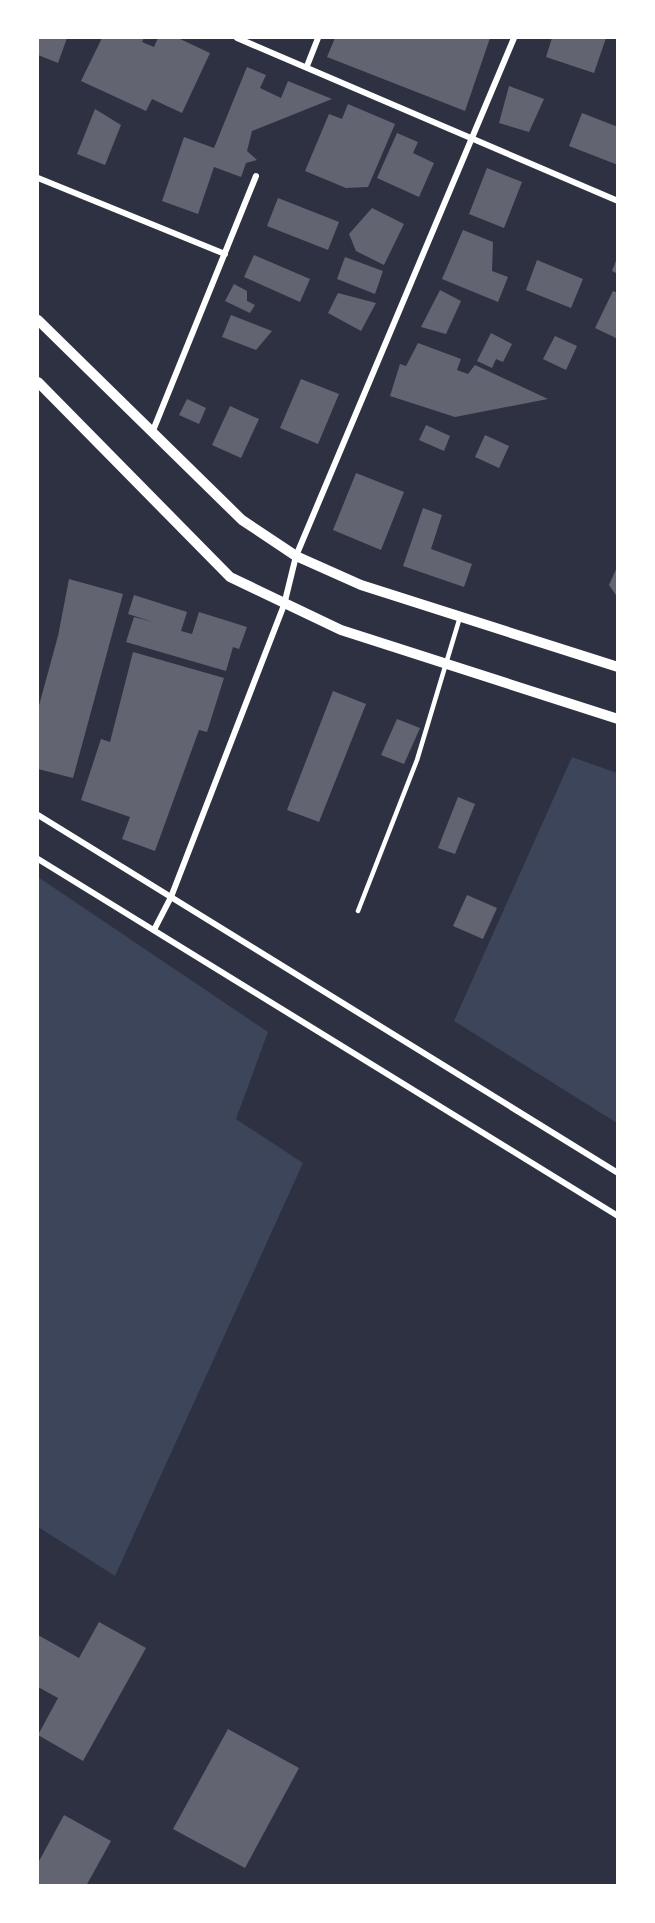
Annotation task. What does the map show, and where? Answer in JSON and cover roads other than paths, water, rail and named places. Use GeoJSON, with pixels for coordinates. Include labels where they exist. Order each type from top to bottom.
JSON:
{"type":"FeatureCollection","features":[{"type":"Feature","properties":{"kind":"street"},"geometry":{"type":"LineString","coordinates":[[237,38],[618,201]]}},
{"type":"Feature","properties":{"kind":"street"},"geometry":{"type":"LineString","coordinates":[[307,66],[318,38]]}},
{"type":"Feature","properties":{"kind":"street"},"geometry":{"type":"LineString","coordinates":[[154,930],[171,897],[284,605],[296,556],[514,38]]}},
{"type":"Feature","properties":{"kind":"street"},"geometry":{"type":"LineString","coordinates":[[151,434],[256,176]]}},
{"type":"Feature","properties":{"kind":"street"},"geometry":{"type":"LineString","coordinates":[[38,178],[225,254]]}},
{"type":"Feature","properties":{"kind":"street"},"geometry":{"type":"LineString","coordinates":[[38,320],[151,434],[242,520],[296,556],[361,585],[618,667]]}},
{"type":"Feature","properties":{"kind":"street"},"geometry":{"type":"LineString","coordinates":[[38,382],[230,577],[284,605],[341,630],[618,719]]}},
{"type":"Feature","properties":{"kind":"street"},"geometry":{"type":"LineString","coordinates":[[38,814],[618,1173]]}},
{"type":"Feature","properties":{"kind":"street"},"geometry":{"type":"LineString","coordinates":[[38,859],[618,1216]]}},
{"type":"Feature","properties":{"kind":"lane"},"geometry":{"type":"LineString","coordinates":[[358,910],[417,760],[460,617]]}}]}
